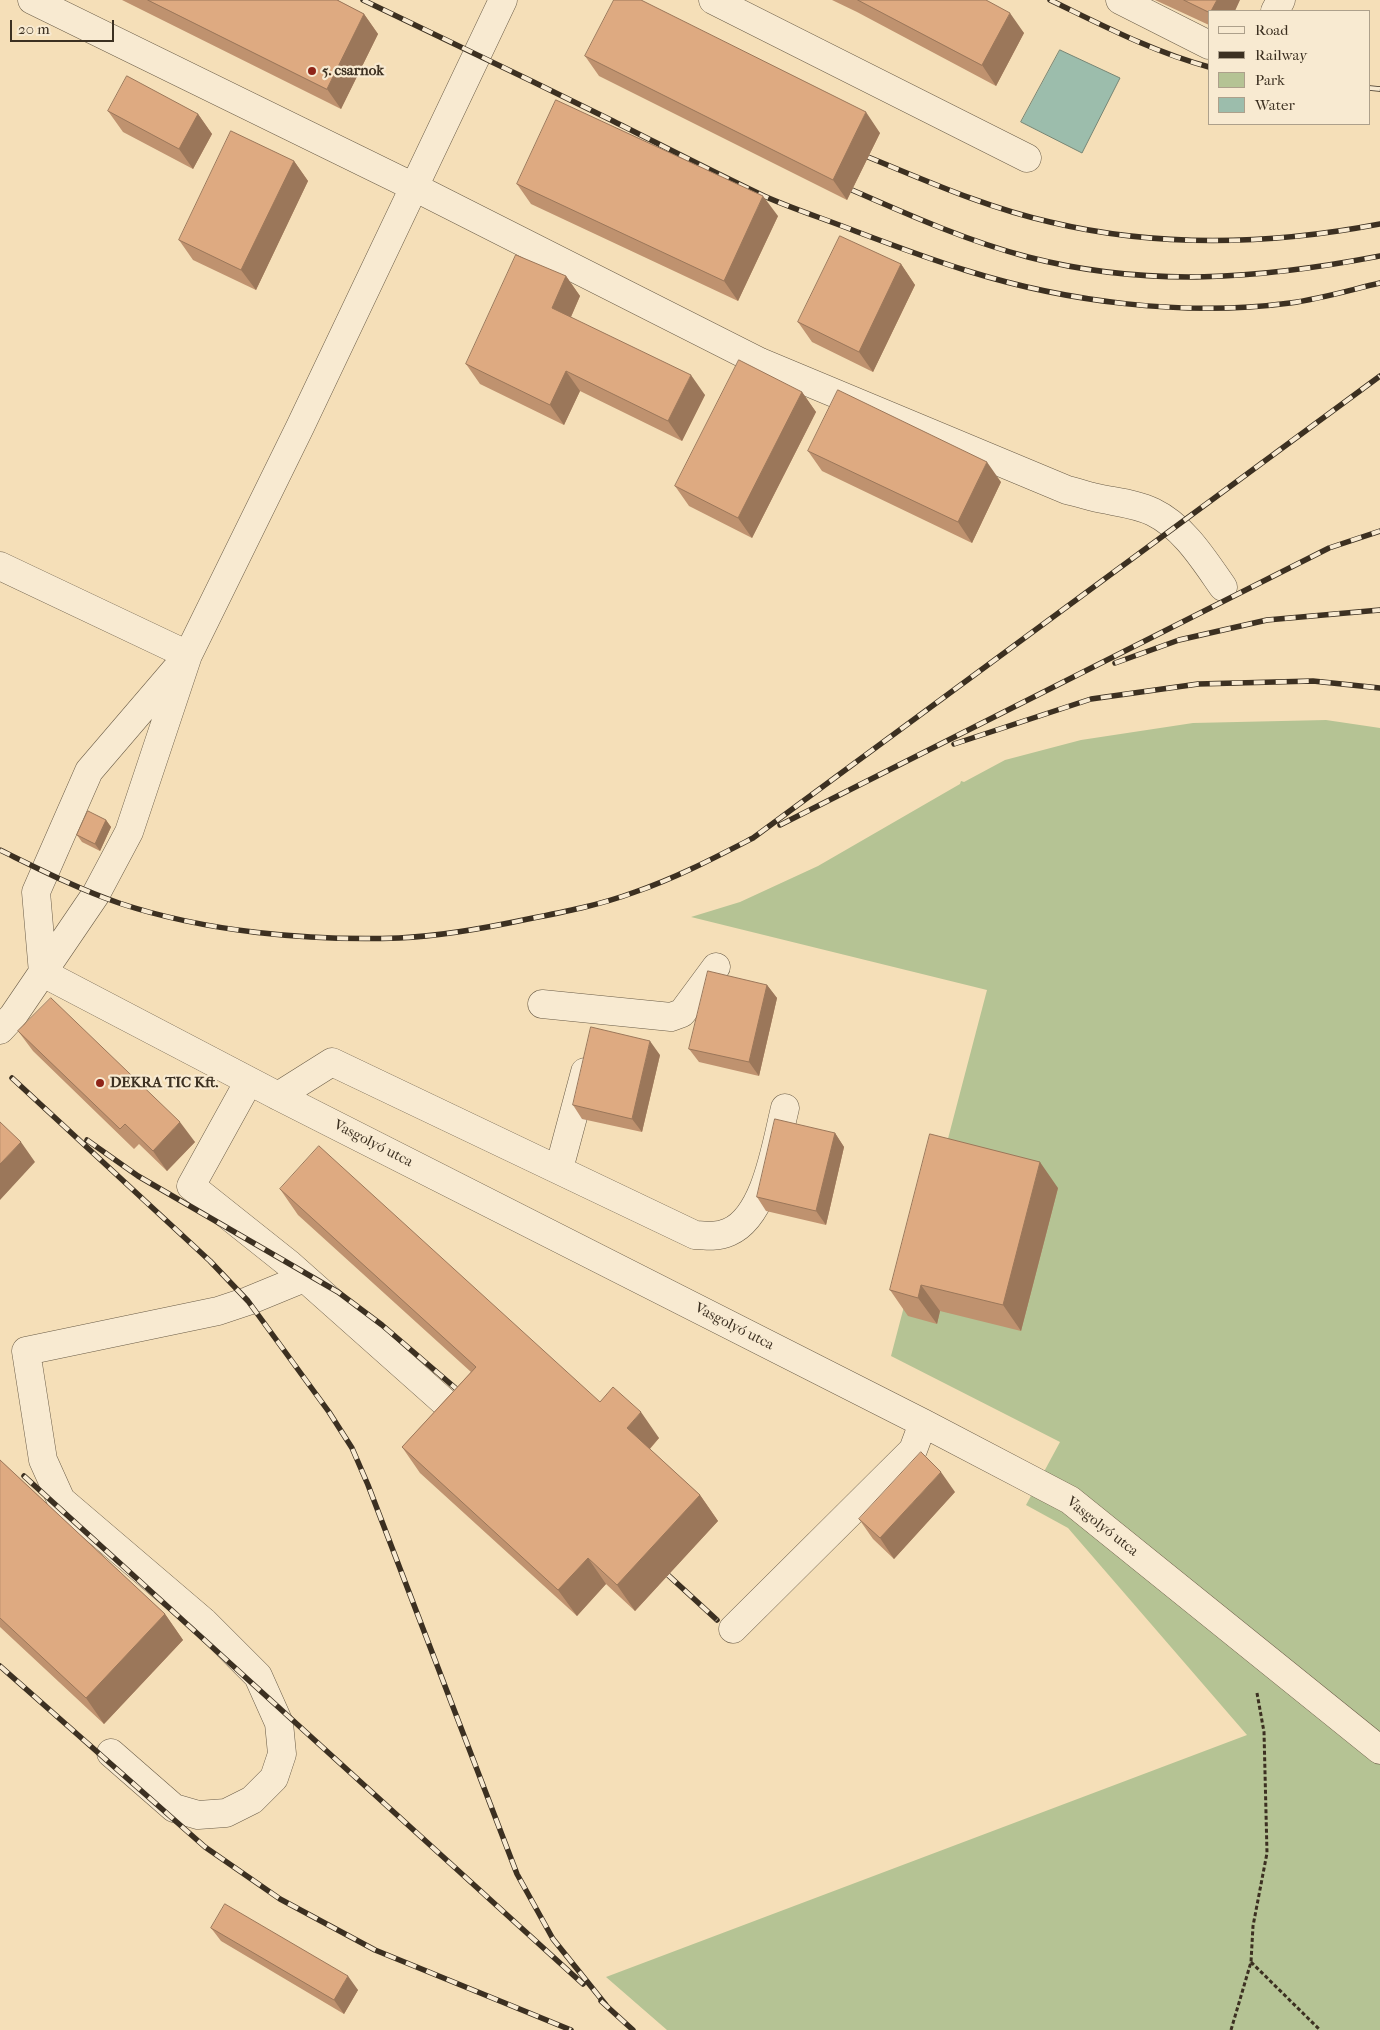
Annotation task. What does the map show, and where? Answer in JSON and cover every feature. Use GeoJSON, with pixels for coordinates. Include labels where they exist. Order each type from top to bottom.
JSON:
{"type":"FeatureCollection","features":[{"type":"Feature","properties":{"kind":"street"},"geometry":{"type":"LineString","coordinates":[[32,0],[414,187],[760,362],[1067,490],[1134,505],[1153,512],[1174,527],[1192,544],[1223,588]]}},
{"type":"Feature","properties":{"kind":"street"},"geometry":{"type":"LineString","coordinates":[[0,1030],[13,1016],[96,894],[129,832],[188,656],[300,427],[503,0]]}},
{"type":"Feature","properties":{"kind":"street"},"geometry":{"type":"LineString","coordinates":[[713,0],[1027,158]]}},
{"type":"Feature","properties":{"kind":"street"},"geometry":{"type":"LineString","coordinates":[[1120,0],[1208,44]]}},
{"type":"Feature","properties":{"kind":"street"},"geometry":{"type":"LineString","coordinates":[[0,566],[188,656]]}},
{"type":"Feature","properties":{"kind":"street"},"geometry":{"type":"LineString","coordinates":[[43,973],[36,892],[89,771],[188,656]]}},
{"type":"Feature","properties":{"kind":"street"},"geometry":{"type":"LineString","coordinates":[[542,1004],[671,1017],[682,1013],[716,967]]}},
{"type":"Feature","properties":{"kind":"street","name":"Vasgolyó utca"},"geometry":{"type":"LineString","coordinates":[[43,973],[278,1096],[923,1423],[1070,1500],[1380,1750]]}},
{"type":"Feature","properties":{"kind":"street"},"geometry":{"type":"LineString","coordinates":[[559,1169],[602,1010]]}},
{"type":"Feature","properties":{"kind":"street"},"geometry":{"type":"LineString","coordinates":[[278,1096],[332,1062],[695,1235],[720,1236],[731,1232],[741,1225],[758,1203],[764,1188],[786,1108]]}},
{"type":"Feature","properties":{"kind":"street"},"geometry":{"type":"LineString","coordinates":[[249,1080],[191,1186],[304,1278],[460,1416]]}},
{"type":"Feature","properties":{"kind":"street"},"geometry":{"type":"LineString","coordinates":[[111,1754],[174,1808],[198,1815],[226,1813],[252,1800],[274,1778],[282,1754],[279,1724],[258,1676],[204,1622],[61,1500],[43,1460],[26,1351],[218,1310],[248,1301],[304,1278]]}},
{"type":"Feature","properties":{"kind":"street"},"geometry":{"type":"LineString","coordinates":[[733,1628],[882,1497],[913,1450],[923,1423]]}},
{"type":"Feature","properties":{"kind":"path"},"geometry":{"type":"LineString","coordinates":[[1231,2030],[1251,1962],[1253,1926],[1267,1853],[1264,1732],[1249,1645]]}},
{"type":"Feature","properties":{"kind":"path"},"geometry":{"type":"LineString","coordinates":[[1251,1962],[1320,2030]]}},
{"type":"Feature","properties":{"kind":"green space"},"geometry":{"type":"Polygon","coordinates":[[[1326,720],[1380,728],[1380,2030],[667,2030],[606,1977],[1247,1735],[1068,1528],[1026,1505],[1060,1442],[891,1356],[987,990],[691,917],[740,902],[818,866],[960,784],[961,781],[964,782],[1005,760],[1081,740],[1193,723],[1326,720]]]}},
{"type":"Feature","properties":{"kind":"water"},"geometry":{"type":"Polygon","coordinates":[[[1060,50],[1120,78],[1082,153],[1021,122],[1060,50]]]}},
{"type":"Feature","properties":{"kind":"building","name":"5. csarnok"},"geometry":{"type":"Polygon","coordinates":[[[148,0],[337,0],[364,14],[327,89],[148,0]]]}},
{"type":"Feature","properties":{"kind":"building"},"geometry":{"type":"Polygon","coordinates":[[[614,0],[641,0],[866,112],[833,180],[585,56],[614,0]]]}},
{"type":"Feature","properties":{"kind":"building"},"geometry":{"type":"Polygon","coordinates":[[[858,0],[986,0],[1010,13],[982,65],[858,0]]]}},
{"type":"Feature","properties":{"kind":"building"},"geometry":{"type":"Polygon","coordinates":[[[1184,0],[1217,0],[1212,10],[1208,12],[1184,0]]]}},
{"type":"Feature","properties":{"kind":"building"},"geometry":{"type":"Polygon","coordinates":[[[127,76],[198,114],[179,149],[108,111],[127,76]]]}},
{"type":"Feature","properties":{"kind":"building"},"geometry":{"type":"Polygon","coordinates":[[[556,100],[763,196],[724,281],[517,184],[556,100]]]}},
{"type":"Feature","properties":{"kind":"building"},"geometry":{"type":"Polygon","coordinates":[[[231,131],[294,161],[241,270],[179,240],[231,131]]]}},
{"type":"Feature","properties":{"kind":"building"},"geometry":{"type":"Polygon","coordinates":[[[840,236],[901,264],[859,352],[798,322],[840,236]]]}},
{"type":"Feature","properties":{"kind":"building"},"geometry":{"type":"Polygon","coordinates":[[[516,255],[566,276],[552,308],[691,375],[668,421],[566,371],[550,405],[466,364],[516,255]]]}},
{"type":"Feature","properties":{"kind":"building"},"geometry":{"type":"Polygon","coordinates":[[[739,360],[802,392],[738,518],[675,486],[739,360]]]}},
{"type":"Feature","properties":{"kind":"building"},"geometry":{"type":"Polygon","coordinates":[[[838,390],[987,462],[958,522],[808,451],[838,390]]]}},
{"type":"Feature","properties":{"kind":"building"},"geometry":{"type":"Polygon","coordinates":[[[88,811],[106,820],[95,844],[77,835],[88,811]]]}},
{"type":"Feature","properties":{"kind":"building"},"geometry":{"type":"Polygon","coordinates":[[[708,971],[767,985],[749,1062],[689,1049],[708,971]]]}},
{"type":"Feature","properties":{"kind":"building","name":"DEKRA TIC Kft."},"geometry":{"type":"Polygon","coordinates":[[[51,998],[180,1122],[153,1151],[125,1124],[120,1129],[18,1031],[51,998]]]}},
{"type":"Feature","properties":{"kind":"building"},"geometry":{"type":"Polygon","coordinates":[[[591,1027],[650,1041],[632,1119],[573,1105],[591,1027]]]}},
{"type":"Feature","properties":{"kind":"building"},"geometry":{"type":"Polygon","coordinates":[[[775,1119],[835,1133],[816,1211],[757,1197],[775,1119]]]}},
{"type":"Feature","properties":{"kind":"building"},"geometry":{"type":"Polygon","coordinates":[[[0,1122],[21,1142],[0,1164],[0,1122]]]}},
{"type":"Feature","properties":{"kind":"building"},"geometry":{"type":"Polygon","coordinates":[[[930,1134],[1040,1162],[1003,1305],[921,1285],[918,1298],[890,1290],[930,1134]]]}},
{"type":"Feature","properties":{"kind":"building"},"geometry":{"type":"Polygon","coordinates":[[[319,1146],[600,1402],[613,1387],[641,1412],[627,1428],[700,1495],[617,1585],[588,1558],[558,1590],[402,1447],[476,1367],[280,1189],[319,1146]]]}},
{"type":"Feature","properties":{"kind":"building"},"geometry":{"type":"Polygon","coordinates":[[[921,1452],[941,1472],[880,1538],[859,1519],[921,1452]]]}},
{"type":"Feature","properties":{"kind":"building"},"geometry":{"type":"Polygon","coordinates":[[[0,1460],[165,1614],[86,1698],[0,1618],[0,1460]]]}},
{"type":"Feature","properties":{"kind":"building"},"geometry":{"type":"Polygon","coordinates":[[[225,1904],[348,1976],[334,2000],[211,1928],[225,1904]]]}},
{"type":"Feature","properties":{"kind":"railway"},"geometry":{"type":"LineString","coordinates":[[363,0],[551,90],[764,196],[925,257],[1006,282],[1045,291],[1127,304],[1210,308],[1290,303],[1324,297],[1380,283]]}},
{"type":"Feature","properties":{"kind":"railway"},"geometry":{"type":"LineString","coordinates":[[1050,0],[1148,46],[1208,67]]}},
{"type":"Feature","properties":{"kind":"railway"},"geometry":{"type":"LineString","coordinates":[[1370,88],[1380,89]]}},
{"type":"Feature","properties":{"kind":"railway"},"geometry":{"type":"LineString","coordinates":[[868,157],[1003,209],[1050,222],[1132,236],[1173,240],[1215,241],[1297,236],[1380,224]]}},
{"type":"Feature","properties":{"kind":"railway"},"geometry":{"type":"LineString","coordinates":[[852,190],[938,227],[1005,251],[1073,267],[1117,273],[1204,277],[1248,275],[1335,264],[1380,256]]}},
{"type":"Feature","properties":{"kind":"railway"},"geometry":{"type":"LineString","coordinates":[[0,850],[89,891],[152,913],[222,928],[293,936],[364,939],[431,935],[555,914],[622,897],[680,874],[753,838],[1380,376]]}},
{"type":"Feature","properties":{"kind":"railway"},"geometry":{"type":"LineString","coordinates":[[780,825],[1329,548],[1380,531]]}},
{"type":"Feature","properties":{"kind":"railway"},"geometry":{"type":"LineString","coordinates":[[1115,663],[1179,640],[1267,620],[1380,610]]}},
{"type":"Feature","properties":{"kind":"railway"},"geometry":{"type":"LineString","coordinates":[[954,744],[1091,699],[1198,684],[1313,681],[1380,688]]}},
{"type":"Feature","properties":{"kind":"railway"},"geometry":{"type":"LineString","coordinates":[[12,1078],[210,1261],[248,1301],[329,1412],[352,1448],[368,1485],[517,1874],[553,1939],[606,2005]]}},
{"type":"Feature","properties":{"kind":"railway"},"geometry":{"type":"LineString","coordinates":[[87,1140],[138,1176],[338,1292],[382,1325],[467,1398]]}},
{"type":"Feature","properties":{"kind":"railway"},"geometry":{"type":"LineString","coordinates":[[24,1476],[583,1984]]}},
{"type":"Feature","properties":{"kind":"railway"},"geometry":{"type":"LineString","coordinates":[[668,1575],[717,1620]]}},
{"type":"Feature","properties":{"kind":"railway"},"geometry":{"type":"LineString","coordinates":[[0,1666],[205,1847],[280,1899],[375,1950],[571,2030]]}},
{"type":"Feature","properties":{"kind":"railway"},"geometry":{"type":"LineString","coordinates":[[601,2001],[633,2030]]}},
{"type":"Feature","properties":{"kind":"place","name":"5. csarnok"},"geometry":{"type":"Point","coordinates":[312,71]}},
{"type":"Feature","properties":{"kind":"place","name":"DEKRA TIC Kft."},"geometry":{"type":"Point","coordinates":[100,1083]}}]}
